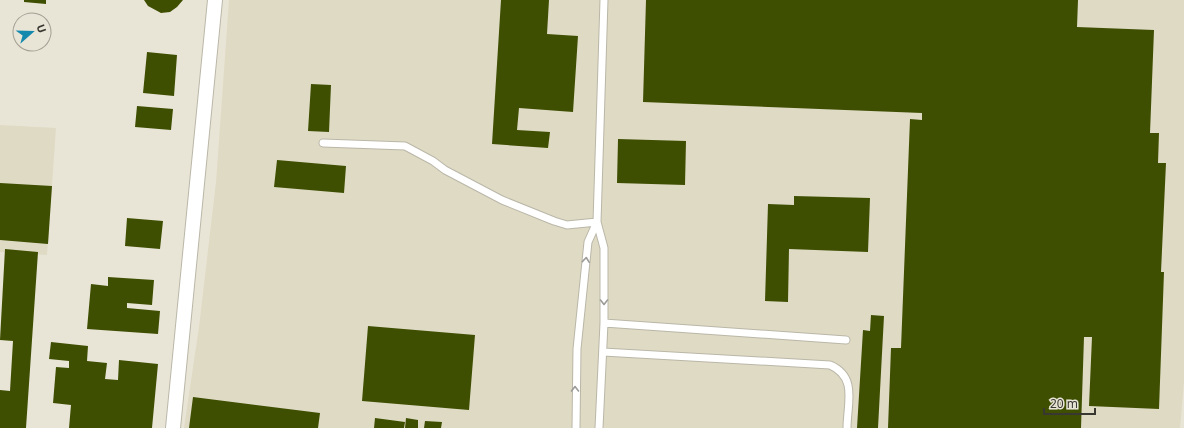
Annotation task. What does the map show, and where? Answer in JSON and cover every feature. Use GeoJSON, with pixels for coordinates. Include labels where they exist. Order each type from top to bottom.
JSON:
{"type":"FeatureCollection","features":[{"type":"Feature","properties":{"kind":"street"},"geometry":{"type":"LineString","coordinates":[[173,428],[214,0]]}},
{"type":"Feature","properties":{"kind":"lane"},"geometry":{"type":"LineString","coordinates":[[600,428],[604,323],[604,248],[597,222],[604,0]]}},
{"type":"Feature","properties":{"kind":"lane"},"geometry":{"type":"LineString","coordinates":[[323,143],[405,146],[433,161],[445,170],[489,193],[554,221],[567,225],[597,222]]}},
{"type":"Feature","properties":{"kind":"lane"},"geometry":{"type":"LineString","coordinates":[[576,428],[577,349],[588,242],[597,222]]}},
{"type":"Feature","properties":{"kind":"lane"},"geometry":{"type":"LineString","coordinates":[[604,323],[846,340]]}},
{"type":"Feature","properties":{"kind":"lane"},"geometry":{"type":"LineString","coordinates":[[603,352],[830,366],[839,369],[846,377],[849,388],[847,428]]}},
{"type":"Feature","properties":{"kind":"shaded area"},"geometry":{"type":"Polygon","coordinates":[[[229,0],[1184,0],[1184,382],[1180,428],[184,428],[199,327],[216,182],[229,0]]]}},
{"type":"Feature","properties":{"kind":"shaded area"},"geometry":{"type":"Polygon","coordinates":[[[0,125],[56,128],[47,255],[0,252],[0,125]]]}},
{"type":"Feature","properties":{"kind":"building"},"geometry":{"type":"Polygon","coordinates":[[[24,0],[46,0],[46,4],[24,2],[24,0]]]}},
{"type":"Feature","properties":{"kind":"building"},"geometry":{"type":"Polygon","coordinates":[[[144,0],[183,0],[170,12],[161,13],[148,6],[144,0]]]}},
{"type":"Feature","properties":{"kind":"building"},"geometry":{"type":"Polygon","coordinates":[[[501,0],[549,0],[547,34],[578,36],[573,112],[519,108],[517,130],[550,132],[548,148],[492,144],[501,0]]]}},
{"type":"Feature","properties":{"kind":"building"},"geometry":{"type":"Polygon","coordinates":[[[646,0],[1078,0],[1077,27],[1154,30],[1150,133],[1159,133],[1158,163],[1166,163],[1161,272],[1164,272],[1159,409],[1089,406],[1092,337],[1084,337],[1081,428],[888,428],[891,348],[901,348],[910,119],[922,120],[922,113],[643,102],[646,0]]]}},
{"type":"Feature","properties":{"kind":"building"},"geometry":{"type":"Polygon","coordinates":[[[147,52],[177,55],[174,96],[143,93],[147,52]]]}},
{"type":"Feature","properties":{"kind":"building"},"geometry":{"type":"Polygon","coordinates":[[[311,84],[331,85],[329,132],[308,131],[311,84]]]}},
{"type":"Feature","properties":{"kind":"building"},"geometry":{"type":"Polygon","coordinates":[[[137,106],[173,109],[171,130],[135,127],[137,106]]]}},
{"type":"Feature","properties":{"kind":"building"},"geometry":{"type":"Polygon","coordinates":[[[618,139],[686,141],[685,185],[617,183],[618,139]]]}},
{"type":"Feature","properties":{"kind":"building"},"geometry":{"type":"Polygon","coordinates":[[[277,160],[346,166],[344,193],[274,187],[277,160]]]}},
{"type":"Feature","properties":{"kind":"building"},"geometry":{"type":"Polygon","coordinates":[[[0,183],[52,186],[48,244],[0,240],[0,183]]]}},
{"type":"Feature","properties":{"kind":"building"},"geometry":{"type":"Polygon","coordinates":[[[794,196],[870,198],[868,252],[789,249],[788,302],[765,301],[768,204],[794,205],[794,196]]]}},
{"type":"Feature","properties":{"kind":"building"},"geometry":{"type":"Polygon","coordinates":[[[127,218],[163,221],[160,249],[125,246],[127,218]]]}},
{"type":"Feature","properties":{"kind":"building"},"geometry":{"type":"Polygon","coordinates":[[[5,249],[38,252],[26,428],[0,428],[0,390],[10,391],[13,341],[0,340],[5,249]]]}},
{"type":"Feature","properties":{"kind":"building"},"geometry":{"type":"Polygon","coordinates":[[[108,277],[154,280],[152,305],[127,303],[127,308],[160,311],[158,334],[87,329],[91,284],[108,286],[108,277]]]}},
{"type":"Feature","properties":{"kind":"building"},"geometry":{"type":"Polygon","coordinates":[[[871,315],[884,316],[878,428],[857,428],[863,330],[870,331],[871,315]]]}},
{"type":"Feature","properties":{"kind":"building"},"geometry":{"type":"Polygon","coordinates":[[[368,326],[475,335],[469,410],[362,401],[368,326]]]}},
{"type":"Feature","properties":{"kind":"building"},"geometry":{"type":"Polygon","coordinates":[[[51,342],[88,346],[87,361],[107,363],[105,379],[118,380],[119,360],[158,364],[152,428],[69,428],[71,405],[53,403],[56,367],[69,368],[69,361],[49,359],[51,342]]]}},
{"type":"Feature","properties":{"kind":"building"},"geometry":{"type":"Polygon","coordinates":[[[193,397],[320,413],[318,428],[189,428],[193,397]]]}},
{"type":"Feature","properties":{"kind":"building"},"geometry":{"type":"Polygon","coordinates":[[[375,418],[405,422],[404,428],[374,428],[375,418]]]}},
{"type":"Feature","properties":{"kind":"building"},"geometry":{"type":"Polygon","coordinates":[[[406,418],[418,420],[418,428],[405,428],[406,418]]]}},
{"type":"Feature","properties":{"kind":"building"},"geometry":{"type":"Polygon","coordinates":[[[425,421],[442,422],[441,428],[424,428],[425,421]]]}}]}
